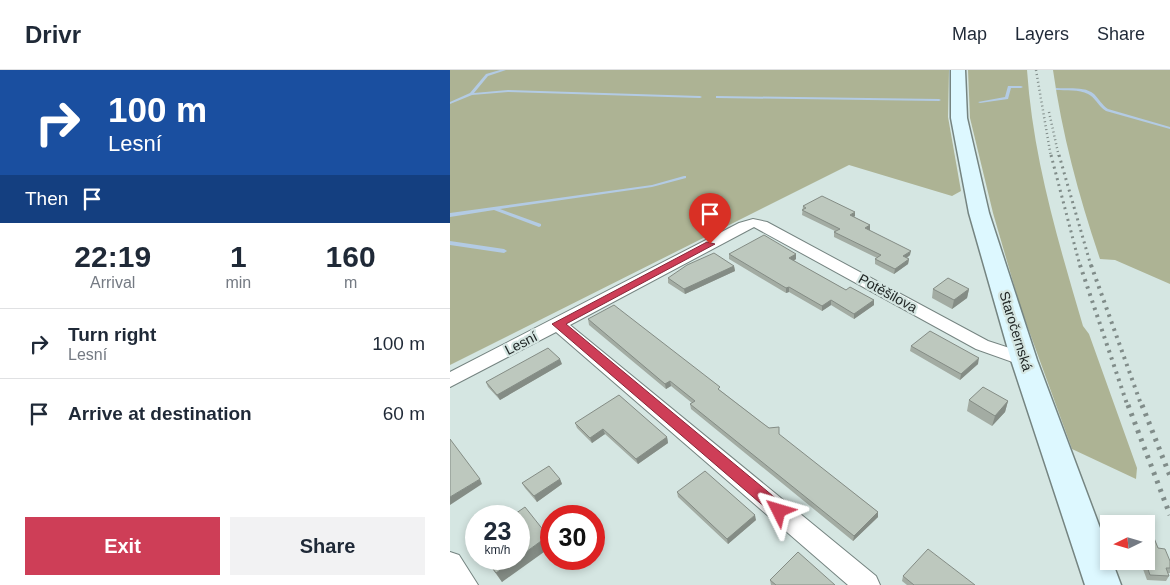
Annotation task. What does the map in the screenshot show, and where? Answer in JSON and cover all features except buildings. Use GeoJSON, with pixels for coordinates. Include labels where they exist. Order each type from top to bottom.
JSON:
{"type":"FeatureCollection","features":[{"type":"Feature","properties":{"kind":"main road","name":"Staročernská"},"geometry":{"type":"LineString","coordinates":[[958,70],[959,118],[979,213],[1024,360],[1103,585]]}},
{"type":"Feature","properties":{"kind":"street","name":"Potěšilova"},"geometry":{"type":"LineString","coordinates":[[753,223],[762,225],[982,345],[1024,360]]}},
{"type":"Feature","properties":{"kind":"street","name":"Lesní"},"geometry":{"type":"LineString","coordinates":[[450,380],[753,223]]}},
{"type":"Feature","properties":{"kind":"street"},"geometry":{"type":"LineString","coordinates":[[558,324],[867,585]]}},
{"type":"Feature","properties":{"kind":"street"},"geometry":{"type":"LineString","coordinates":[[450,563],[465,585]]}},
{"type":"Feature","properties":{"kind":"green space"},"geometry":{"type":"Polygon","coordinates":[[[450,70],[949,70],[948,117],[961,191],[952,196],[849,165],[450,365],[450,70]]]}},
{"type":"Feature","properties":{"kind":"green space"},"geometry":{"type":"Polygon","coordinates":[[[968,70],[1027,70],[1035,135],[1056,231],[1083,326],[1089,334],[1137,468],[1136,479],[1072,449],[1020,306],[993,213],[970,118],[968,70]]]}},
{"type":"Feature","properties":{"kind":"green space"},"geometry":{"type":"Polygon","coordinates":[[[1053,70],[1170,70],[1170,284],[1115,260],[1100,259],[1072,165],[1061,118],[1053,70]]]}},
{"type":"Feature","properties":{"kind":"waterway"},"geometry":{"type":"LineString","coordinates":[[471,94],[487,75],[504,70]]}},
{"type":"Feature","properties":{"kind":"waterway"},"geometry":{"type":"LineString","coordinates":[[980,102],[1007,98],[1009,87],[1021,87]]}},
{"type":"Feature","properties":{"kind":"waterway"},"geometry":{"type":"LineString","coordinates":[[1057,89],[1078,90],[1090,93],[1107,110],[1170,128]]}},
{"type":"Feature","properties":{"kind":"waterway"},"geometry":{"type":"LineString","coordinates":[[471,94],[508,91],[700,97]]}},
{"type":"Feature","properties":{"kind":"waterway"},"geometry":{"type":"LineString","coordinates":[[450,103],[471,94]]}},
{"type":"Feature","properties":{"kind":"waterway"},"geometry":{"type":"LineString","coordinates":[[717,97],[939,100]]}},
{"type":"Feature","properties":{"kind":"waterway"},"geometry":{"type":"LineString","coordinates":[[450,215],[652,186],[684,177]]}},
{"type":"Feature","properties":{"kind":"waterway"},"geometry":{"type":"LineString","coordinates":[[495,209],[539,225]]}},
{"type":"Feature","properties":{"kind":"waterway"},"geometry":{"type":"LineString","coordinates":[[450,243],[504,251]]}},
{"type":"Feature","properties":{"kind":"railway"},"geometry":{"type":"LineString","coordinates":[[1036,70],[1051,157]]}},
{"type":"Feature","properties":{"kind":"railway"},"geometry":{"type":"LineString","coordinates":[[1049,112],[1059,157]]}},
{"type":"Feature","properties":{"kind":"railway"},"geometry":{"type":"LineString","coordinates":[[1051,155],[1080,266]]}},
{"type":"Feature","properties":{"kind":"railway"},"geometry":{"type":"LineString","coordinates":[[1059,155],[1091,266]]}},
{"type":"Feature","properties":{"kind":"railway"},"geometry":{"type":"LineString","coordinates":[[1080,265],[1128,407]]}},
{"type":"Feature","properties":{"kind":"railway"},"geometry":{"type":"LineString","coordinates":[[1091,265],[1142,407]]}},
{"type":"Feature","properties":{"kind":"railway"},"geometry":{"type":"LineString","coordinates":[[1128,405],[1170,515]]}},
{"type":"Feature","properties":{"kind":"railway"},"geometry":{"type":"LineString","coordinates":[[1142,405],[1170,476]]}},
{"type":"Feature","properties":{"kind":"route"},"geometry":{"type":"LineString","coordinates":[[710,244],[558,324],[779,511]]}}]}
